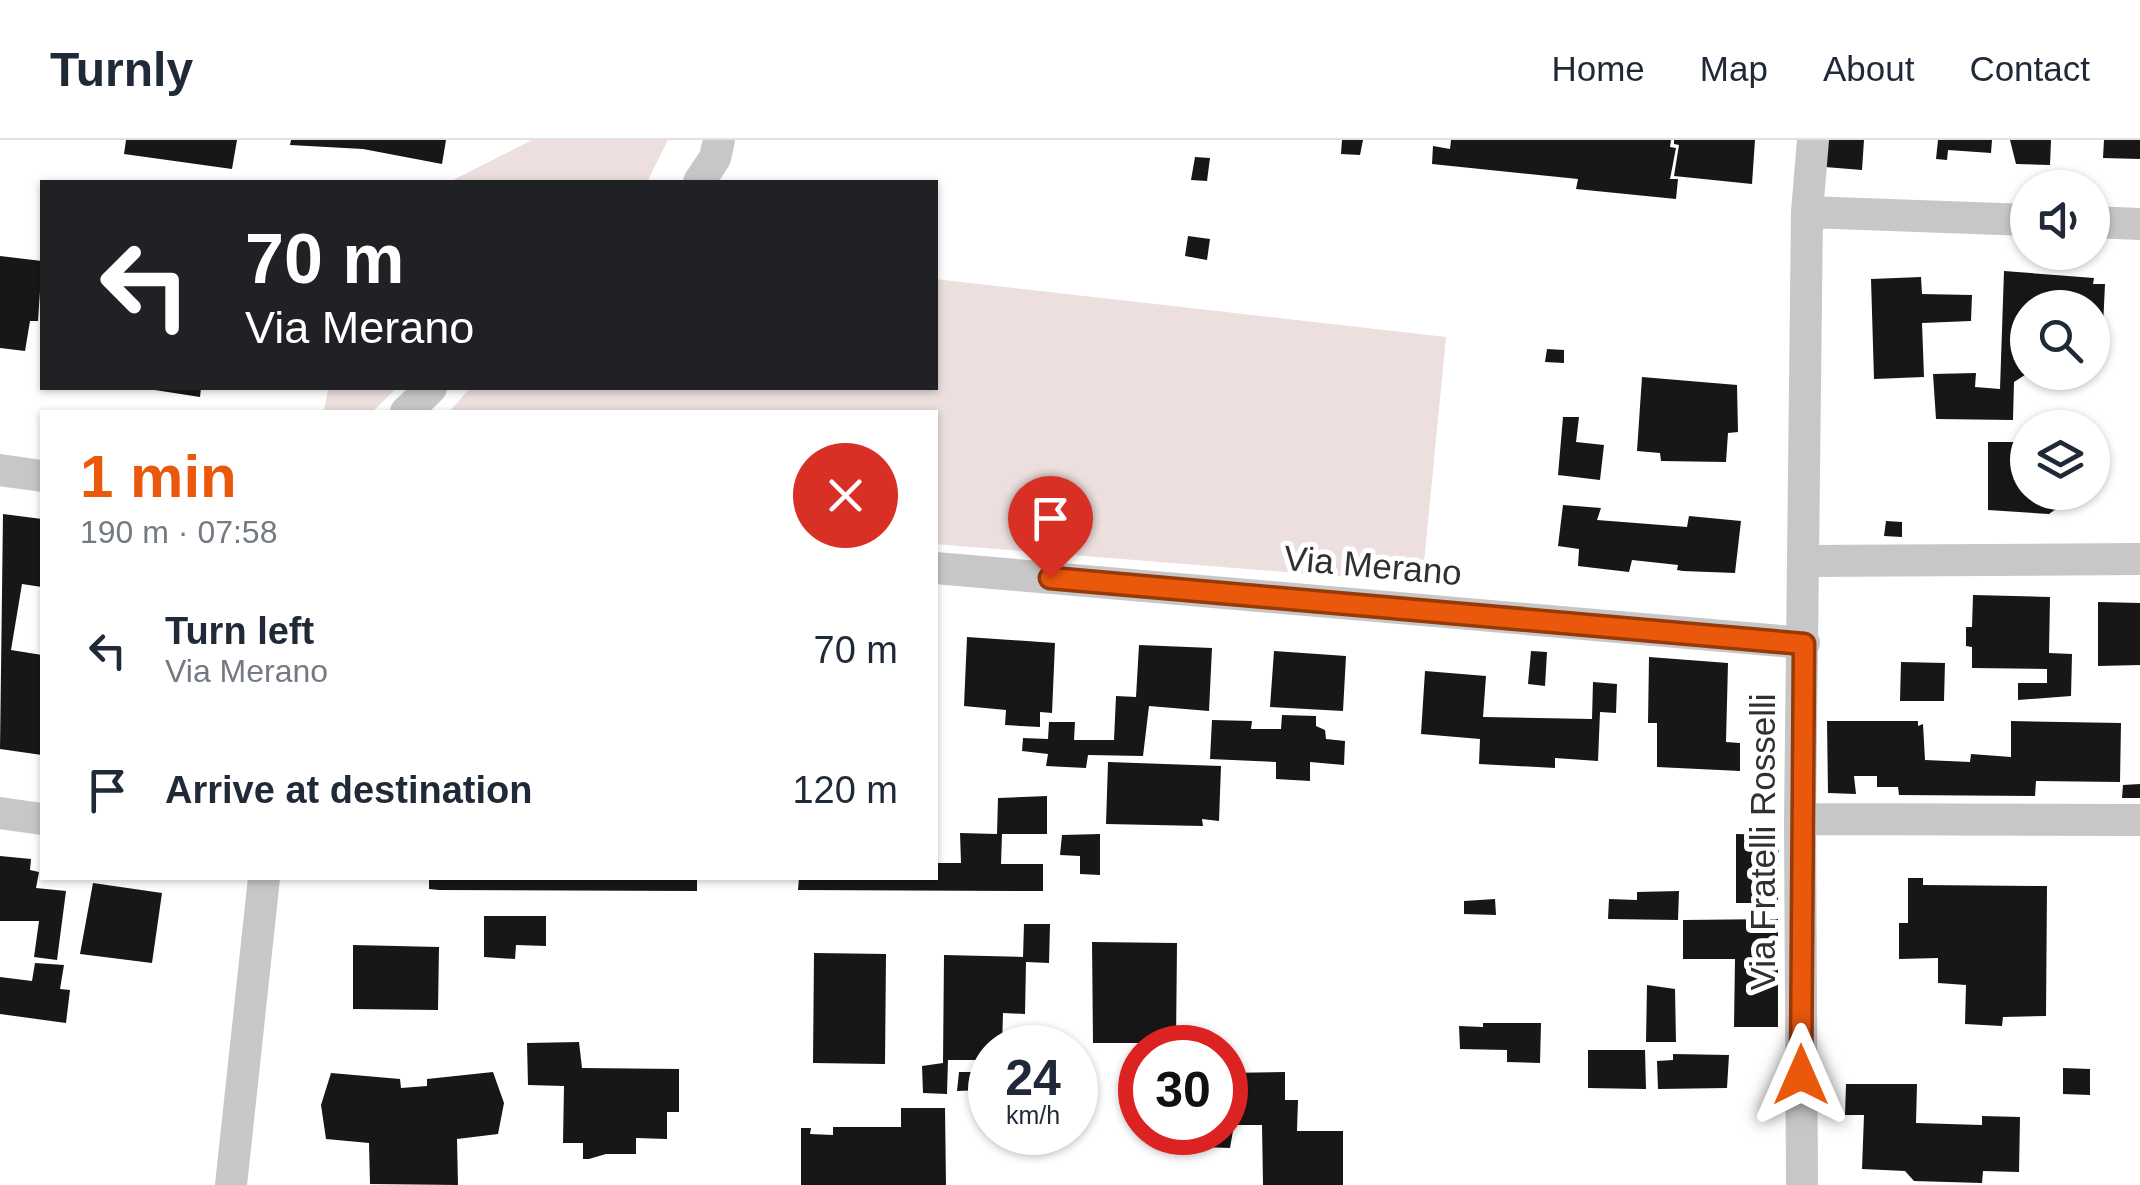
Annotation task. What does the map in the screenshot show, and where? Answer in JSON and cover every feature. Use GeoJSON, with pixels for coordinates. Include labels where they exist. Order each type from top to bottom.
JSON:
{"type":"FeatureCollection","features":[{"type":"Feature","properties":{"kind":"street"},"geometry":{"type":"LineString","coordinates":[[700,180],[715,158],[719,140]]}},
{"type":"Feature","properties":{"kind":"street","name":"Via Fratelli Rosselli"},"geometry":{"type":"LineString","coordinates":[[1802,1185],[1800,819],[1807,212],[1813,140]]}},
{"type":"Feature","properties":{"kind":"street"},"geometry":{"type":"LineString","coordinates":[[1807,212],[2010,219]]}},
{"type":"Feature","properties":{"kind":"street"},"geometry":{"type":"LineString","coordinates":[[2110,223],[2140,224]]}},
{"type":"Feature","properties":{"kind":"street"},"geometry":{"type":"LineString","coordinates":[[408,410],[428,390]]}},
{"type":"Feature","properties":{"kind":"street"},"geometry":{"type":"LineString","coordinates":[[0,470],[40,476]]}},
{"type":"Feature","properties":{"kind":"street"},"geometry":{"type":"LineString","coordinates":[[1804,561],[2140,559]]}},
{"type":"Feature","properties":{"kind":"street","name":"Via Merano"},"geometry":{"type":"LineString","coordinates":[[938,568],[1804,644]]}},
{"type":"Feature","properties":{"kind":"street"},"geometry":{"type":"LineString","coordinates":[[0,813],[40,819]]}},
{"type":"Feature","properties":{"kind":"street"},"geometry":{"type":"LineString","coordinates":[[1800,819],[2140,820]]}},
{"type":"Feature","properties":{"kind":"street"},"geometry":{"type":"LineString","coordinates":[[231,1185],[264,880]]}},
{"type":"Feature","properties":{"kind":"shaded area"},"geometry":{"type":"Polygon","coordinates":[[[532,140],[668,140],[648,180],[453,180],[532,140]]]}},
{"type":"Feature","properties":{"kind":"shaded area"},"geometry":{"type":"Polygon","coordinates":[[[938,279],[1446,337],[1422,583],[938,544],[938,410],[451,410],[468,390],[938,390],[938,279]]]}},
{"type":"Feature","properties":{"kind":"shaded area"},"geometry":{"type":"Polygon","coordinates":[[[328,390],[395,390],[374,410],[324,410],[328,390]]]}},
{"type":"Feature","properties":{"kind":"building"},"geometry":{"type":"Polygon","coordinates":[[[126,140],[237,140],[232,169],[124,154],[126,140]]]}},
{"type":"Feature","properties":{"kind":"building"},"geometry":{"type":"Polygon","coordinates":[[[291,140],[446,140],[442,164],[363,149],[290,145],[291,140]]]}},
{"type":"Feature","properties":{"kind":"building"},"geometry":{"type":"Polygon","coordinates":[[[1342,140],[1363,140],[1360,155],[1341,154],[1342,140]]]}},
{"type":"Feature","properties":{"kind":"building"},"geometry":{"type":"Polygon","coordinates":[[[1451,140],[1671,140],[1670,147],[1676,148],[1670,179],[1678,179],[1676,199],[1576,189],[1578,179],[1432,164],[1433,146],[1450,149],[1451,140]]]}},
{"type":"Feature","properties":{"kind":"building"},"geometry":{"type":"Polygon","coordinates":[[[1674,140],[1755,140],[1752,184],[1674,176],[1679,145],[1674,140]]]}},
{"type":"Feature","properties":{"kind":"building"},"geometry":{"type":"Polygon","coordinates":[[[1827,140],[1864,140],[1862,170],[1825,167],[1827,140]]]}},
{"type":"Feature","properties":{"kind":"building"},"geometry":{"type":"Polygon","coordinates":[[[1938,140],[1992,140],[1991,153],[1948,150],[1947,160],[1936,159],[1938,140]]]}},
{"type":"Feature","properties":{"kind":"building"},"geometry":{"type":"Polygon","coordinates":[[[2010,140],[2051,140],[2050,165],[2016,164],[2010,140]]]}},
{"type":"Feature","properties":{"kind":"building"},"geometry":{"type":"Polygon","coordinates":[[[2104,140],[2140,140],[2140,159],[2103,158],[2104,140]]]}},
{"type":"Feature","properties":{"kind":"building"},"geometry":{"type":"Polygon","coordinates":[[[1195,157],[1210,158],[1207,181],[1191,180],[1195,157]]]}},
{"type":"Feature","properties":{"kind":"building"},"geometry":{"type":"Polygon","coordinates":[[[1188,236],[1210,239],[1207,260],[1185,256],[1188,236]]]}},
{"type":"Feature","properties":{"kind":"building"},"geometry":{"type":"Polygon","coordinates":[[[0,256],[40,261],[38,321],[30,321],[25,351],[0,348],[0,256]]]}},
{"type":"Feature","properties":{"kind":"building"},"geometry":{"type":"Polygon","coordinates":[[[2004,271],[2094,278],[2093,284],[2105,284],[2105,290],[2010,290],[2010,390],[2014,390],[2010,420],[1936,419],[1933,374],[1976,373],[1975,387],[2000,389],[2004,271]]]}},
{"type":"Feature","properties":{"kind":"building"},"geometry":{"type":"Polygon","coordinates":[[[1921,277],[1922,294],[1972,295],[1971,321],[1922,323],[1924,377],[1874,379],[1871,279],[1921,277]]]}},
{"type":"Feature","properties":{"kind":"building"},"geometry":{"type":"Polygon","coordinates":[[[1547,349],[1564,350],[1564,363],[1545,362],[1547,349]]]}},
{"type":"Feature","properties":{"kind":"building"},"geometry":{"type":"Polygon","coordinates":[[[1642,377],[1737,385],[1738,432],[1728,433],[1726,462],[1661,461],[1660,453],[1637,451],[1642,377]]]}},
{"type":"Feature","properties":{"kind":"building"},"geometry":{"type":"Polygon","coordinates":[[[155,390],[201,390],[200,397],[155,390]]]}},
{"type":"Feature","properties":{"kind":"building"},"geometry":{"type":"Polygon","coordinates":[[[1563,417],[1579,417],[1576,442],[1604,445],[1600,480],[1558,475],[1563,417]]]}},
{"type":"Feature","properties":{"kind":"building"},"geometry":{"type":"Polygon","coordinates":[[[1988,442],[2010,442],[2010,510],[2055,510],[2049,514],[1988,510],[1988,442]]]}},
{"type":"Feature","properties":{"kind":"building"},"geometry":{"type":"Polygon","coordinates":[[[1563,505],[1601,508],[1597,520],[1687,527],[1689,516],[1741,521],[1735,573],[1683,571],[1677,570],[1678,565],[1632,560],[1629,572],[1578,566],[1579,549],[1558,546],[1563,505]]]}},
{"type":"Feature","properties":{"kind":"building"},"geometry":{"type":"Polygon","coordinates":[[[3,514],[40,519],[40,587],[22,584],[11,650],[40,655],[40,755],[0,749],[3,514]]]}},
{"type":"Feature","properties":{"kind":"building"},"geometry":{"type":"Polygon","coordinates":[[[1886,521],[1902,522],[1902,537],[1884,536],[1886,521]]]}},
{"type":"Feature","properties":{"kind":"building"},"geometry":{"type":"Polygon","coordinates":[[[1973,595],[2050,597],[2049,653],[2072,654],[2071,696],[2018,700],[2018,683],[2047,683],[2047,669],[1972,668],[1972,647],[1966,646],[1966,627],[1972,627],[1973,595]]]}},
{"type":"Feature","properties":{"kind":"building"},"geometry":{"type":"Polygon","coordinates":[[[2098,602],[2140,603],[2140,665],[2098,666],[2098,602]]]}},
{"type":"Feature","properties":{"kind":"building"},"geometry":{"type":"Polygon","coordinates":[[[967,637],[1055,643],[1052,713],[1040,712],[1040,727],[1005,725],[1006,710],[964,706],[967,637]]]}},
{"type":"Feature","properties":{"kind":"building"},"geometry":{"type":"Polygon","coordinates":[[[1139,645],[1212,648],[1209,711],[1149,706],[1143,756],[1088,755],[1086,768],[1046,766],[1048,754],[1022,751],[1023,738],[1048,739],[1049,722],[1075,722],[1074,740],[1114,740],[1116,696],[1136,697],[1139,645]]]}},
{"type":"Feature","properties":{"kind":"building"},"geometry":{"type":"Polygon","coordinates":[[[1274,651],[1346,656],[1343,711],[1270,707],[1274,651]]]}},
{"type":"Feature","properties":{"kind":"building"},"geometry":{"type":"Polygon","coordinates":[[[1531,651],[1547,652],[1545,686],[1528,684],[1531,651]]]}},
{"type":"Feature","properties":{"kind":"building"},"geometry":{"type":"Polygon","coordinates":[[[1649,657],[1728,663],[1726,742],[1740,743],[1740,771],[1657,767],[1657,723],[1648,723],[1649,657]]]}},
{"type":"Feature","properties":{"kind":"building"},"geometry":{"type":"Polygon","coordinates":[[[1901,662],[1945,663],[1944,701],[1900,701],[1901,662]]]}},
{"type":"Feature","properties":{"kind":"building"},"geometry":{"type":"Polygon","coordinates":[[[1425,671],[1486,676],[1483,717],[1592,719],[1593,682],[1617,684],[1616,713],[1600,712],[1598,761],[1555,758],[1555,768],[1479,764],[1480,739],[1421,734],[1425,671]]]}},
{"type":"Feature","properties":{"kind":"building"},"geometry":{"type":"Polygon","coordinates":[[[1282,715],[1316,716],[1316,726],[1325,730],[1326,739],[1345,741],[1344,765],[1310,762],[1310,781],[1276,779],[1276,762],[1210,759],[1212,720],[1252,721],[1251,729],[1281,729],[1282,715]]]}},
{"type":"Feature","properties":{"kind":"building"},"geometry":{"type":"Polygon","coordinates":[[[1827,721],[1918,721],[1918,726],[1923,724],[1925,760],[1970,762],[1971,754],[2011,757],[2011,721],[2121,723],[2120,782],[2036,781],[2035,796],[1899,795],[1898,787],[1877,787],[1877,776],[1854,776],[1856,794],[1828,793],[1827,721]]]}},
{"type":"Feature","properties":{"kind":"building"},"geometry":{"type":"Polygon","coordinates":[[[1108,762],[1221,766],[1219,821],[1202,819],[1203,826],[1106,824],[1108,762]]]}},
{"type":"Feature","properties":{"kind":"building"},"geometry":{"type":"Polygon","coordinates":[[[2140,784],[2140,798],[2122,798],[2123,785],[2140,784]]]}},
{"type":"Feature","properties":{"kind":"building"},"geometry":{"type":"Polygon","coordinates":[[[1047,796],[1047,834],[1002,834],[1001,864],[1043,864],[1043,891],[798,890],[799,880],[938,880],[938,863],[961,863],[960,833],[997,834],[998,798],[1047,796]]]}},
{"type":"Feature","properties":{"kind":"building"},"geometry":{"type":"Polygon","coordinates":[[[1100,834],[1100,875],[1080,874],[1080,856],[1060,855],[1062,835],[1100,834]]]}},
{"type":"Feature","properties":{"kind":"building"},"geometry":{"type":"Polygon","coordinates":[[[1736,834],[1779,835],[1778,903],[1736,903],[1736,834]]]}},
{"type":"Feature","properties":{"kind":"building"},"geometry":{"type":"Polygon","coordinates":[[[0,856],[31,859],[30,870],[39,872],[36,888],[66,891],[57,960],[34,957],[39,921],[0,921],[0,856]]]}},
{"type":"Feature","properties":{"kind":"building"},"geometry":{"type":"Polygon","coordinates":[[[1908,878],[1923,878],[1923,885],[2047,886],[2046,1016],[2003,1017],[2002,1026],[1965,1024],[1966,985],[1938,983],[1938,958],[1899,959],[1899,923],[1908,923],[1908,878]]]}},
{"type":"Feature","properties":{"kind":"building"},"geometry":{"type":"Polygon","coordinates":[[[429,880],[697,880],[697,891],[429,889],[429,880]]]}},
{"type":"Feature","properties":{"kind":"building"},"geometry":{"type":"Polygon","coordinates":[[[93,883],[162,893],[152,963],[80,954],[93,883]]]}},
{"type":"Feature","properties":{"kind":"building"},"geometry":{"type":"Polygon","coordinates":[[[1679,891],[1678,920],[1608,919],[1609,899],[1637,900],[1637,892],[1679,891]]]}},
{"type":"Feature","properties":{"kind":"building"},"geometry":{"type":"Polygon","coordinates":[[[1495,899],[1496,915],[1464,914],[1464,901],[1495,899]]]}},
{"type":"Feature","properties":{"kind":"building"},"geometry":{"type":"Polygon","coordinates":[[[484,916],[546,916],[546,946],[516,945],[515,959],[484,957],[484,916]]]}},
{"type":"Feature","properties":{"kind":"building"},"geometry":{"type":"Polygon","coordinates":[[[1778,919],[1778,1027],[1734,1027],[1735,959],[1683,959],[1683,920],[1778,919]]]}},
{"type":"Feature","properties":{"kind":"building"},"geometry":{"type":"Polygon","coordinates":[[[1024,924],[1050,924],[1049,963],[1026,962],[1025,1014],[1003,1013],[1003,1025],[968,1025],[968,1060],[948,1060],[947,1094],[923,1093],[922,1066],[943,1063],[944,955],[1023,957],[1024,924]]]}},
{"type":"Feature","properties":{"kind":"building"},"geometry":{"type":"Polygon","coordinates":[[[1092,942],[1177,943],[1176,1025],[1118,1025],[1118,1043],[1098,1043],[1098,1025],[1093,1025],[1092,942]]]}},
{"type":"Feature","properties":{"kind":"building"},"geometry":{"type":"Polygon","coordinates":[[[353,945],[439,947],[438,1010],[353,1009],[353,945]]]}},
{"type":"Feature","properties":{"kind":"building"},"geometry":{"type":"Polygon","coordinates":[[[814,953],[886,954],[885,1064],[813,1063],[814,953]]]}},
{"type":"Feature","properties":{"kind":"building"},"geometry":{"type":"Polygon","coordinates":[[[35,963],[64,965],[60,989],[70,990],[66,1023],[0,1014],[0,977],[32,981],[35,963]]]}},
{"type":"Feature","properties":{"kind":"building"},"geometry":{"type":"Polygon","coordinates":[[[1647,985],[1675,989],[1676,1042],[1646,1042],[1647,985]]]}},
{"type":"Feature","properties":{"kind":"building"},"geometry":{"type":"Polygon","coordinates":[[[1483,1023],[1541,1023],[1540,1063],[1507,1062],[1507,1050],[1460,1049],[1459,1026],[1483,1027],[1483,1023]]]}},
{"type":"Feature","properties":{"kind":"building"},"geometry":{"type":"Polygon","coordinates":[[[579,1042],[582,1068],[679,1069],[679,1112],[667,1112],[667,1139],[636,1138],[636,1154],[606,1154],[589,1159],[583,1159],[583,1143],[563,1143],[564,1086],[528,1085],[527,1043],[579,1042]]]}},
{"type":"Feature","properties":{"kind":"building"},"geometry":{"type":"Polygon","coordinates":[[[1588,1050],[1645,1050],[1646,1089],[1588,1088],[1588,1050]]]}},
{"type":"Feature","properties":{"kind":"building"},"geometry":{"type":"Polygon","coordinates":[[[1673,1054],[1729,1055],[1727,1088],[1658,1089],[1657,1061],[1673,1060],[1673,1054]]]}},
{"type":"Feature","properties":{"kind":"building"},"geometry":{"type":"Polygon","coordinates":[[[2063,1068],[2090,1069],[2090,1095],[2063,1094],[2063,1068]]]}},
{"type":"Feature","properties":{"kind":"building"},"geometry":{"type":"Polygon","coordinates":[[[493,1072],[504,1103],[498,1134],[457,1139],[458,1185],[370,1184],[369,1143],[326,1139],[321,1105],[331,1073],[400,1079],[401,1088],[427,1086],[427,1079],[493,1072]]]}},
{"type":"Feature","properties":{"kind":"building"},"geometry":{"type":"Polygon","coordinates":[[[959,1072],[968,1072],[968,1091],[957,1091],[959,1072]]]}},
{"type":"Feature","properties":{"kind":"building"},"geometry":{"type":"Polygon","coordinates":[[[1285,1072],[1285,1100],[1298,1100],[1297,1131],[1343,1131],[1343,1185],[1263,1185],[1262,1125],[1248,1125],[1248,1073],[1285,1072]]]}},
{"type":"Feature","properties":{"kind":"building"},"geometry":{"type":"Polygon","coordinates":[[[1846,1084],[1917,1084],[1916,1123],[1982,1125],[1982,1116],[2020,1117],[2019,1172],[1983,1171],[1982,1183],[1914,1181],[1905,1171],[1862,1169],[1864,1115],[1845,1115],[1846,1084]]]}},
{"type":"Feature","properties":{"kind":"building"},"geometry":{"type":"Polygon","coordinates":[[[901,1108],[945,1108],[946,1185],[801,1185],[801,1128],[811,1128],[810,1134],[833,1135],[833,1127],[901,1127],[901,1108]]]}},
{"type":"Feature","properties":{"kind":"route"},"geometry":{"type":"LineString","coordinates":[[1050,578],[1804,644],[1801,1075]]}}]}
